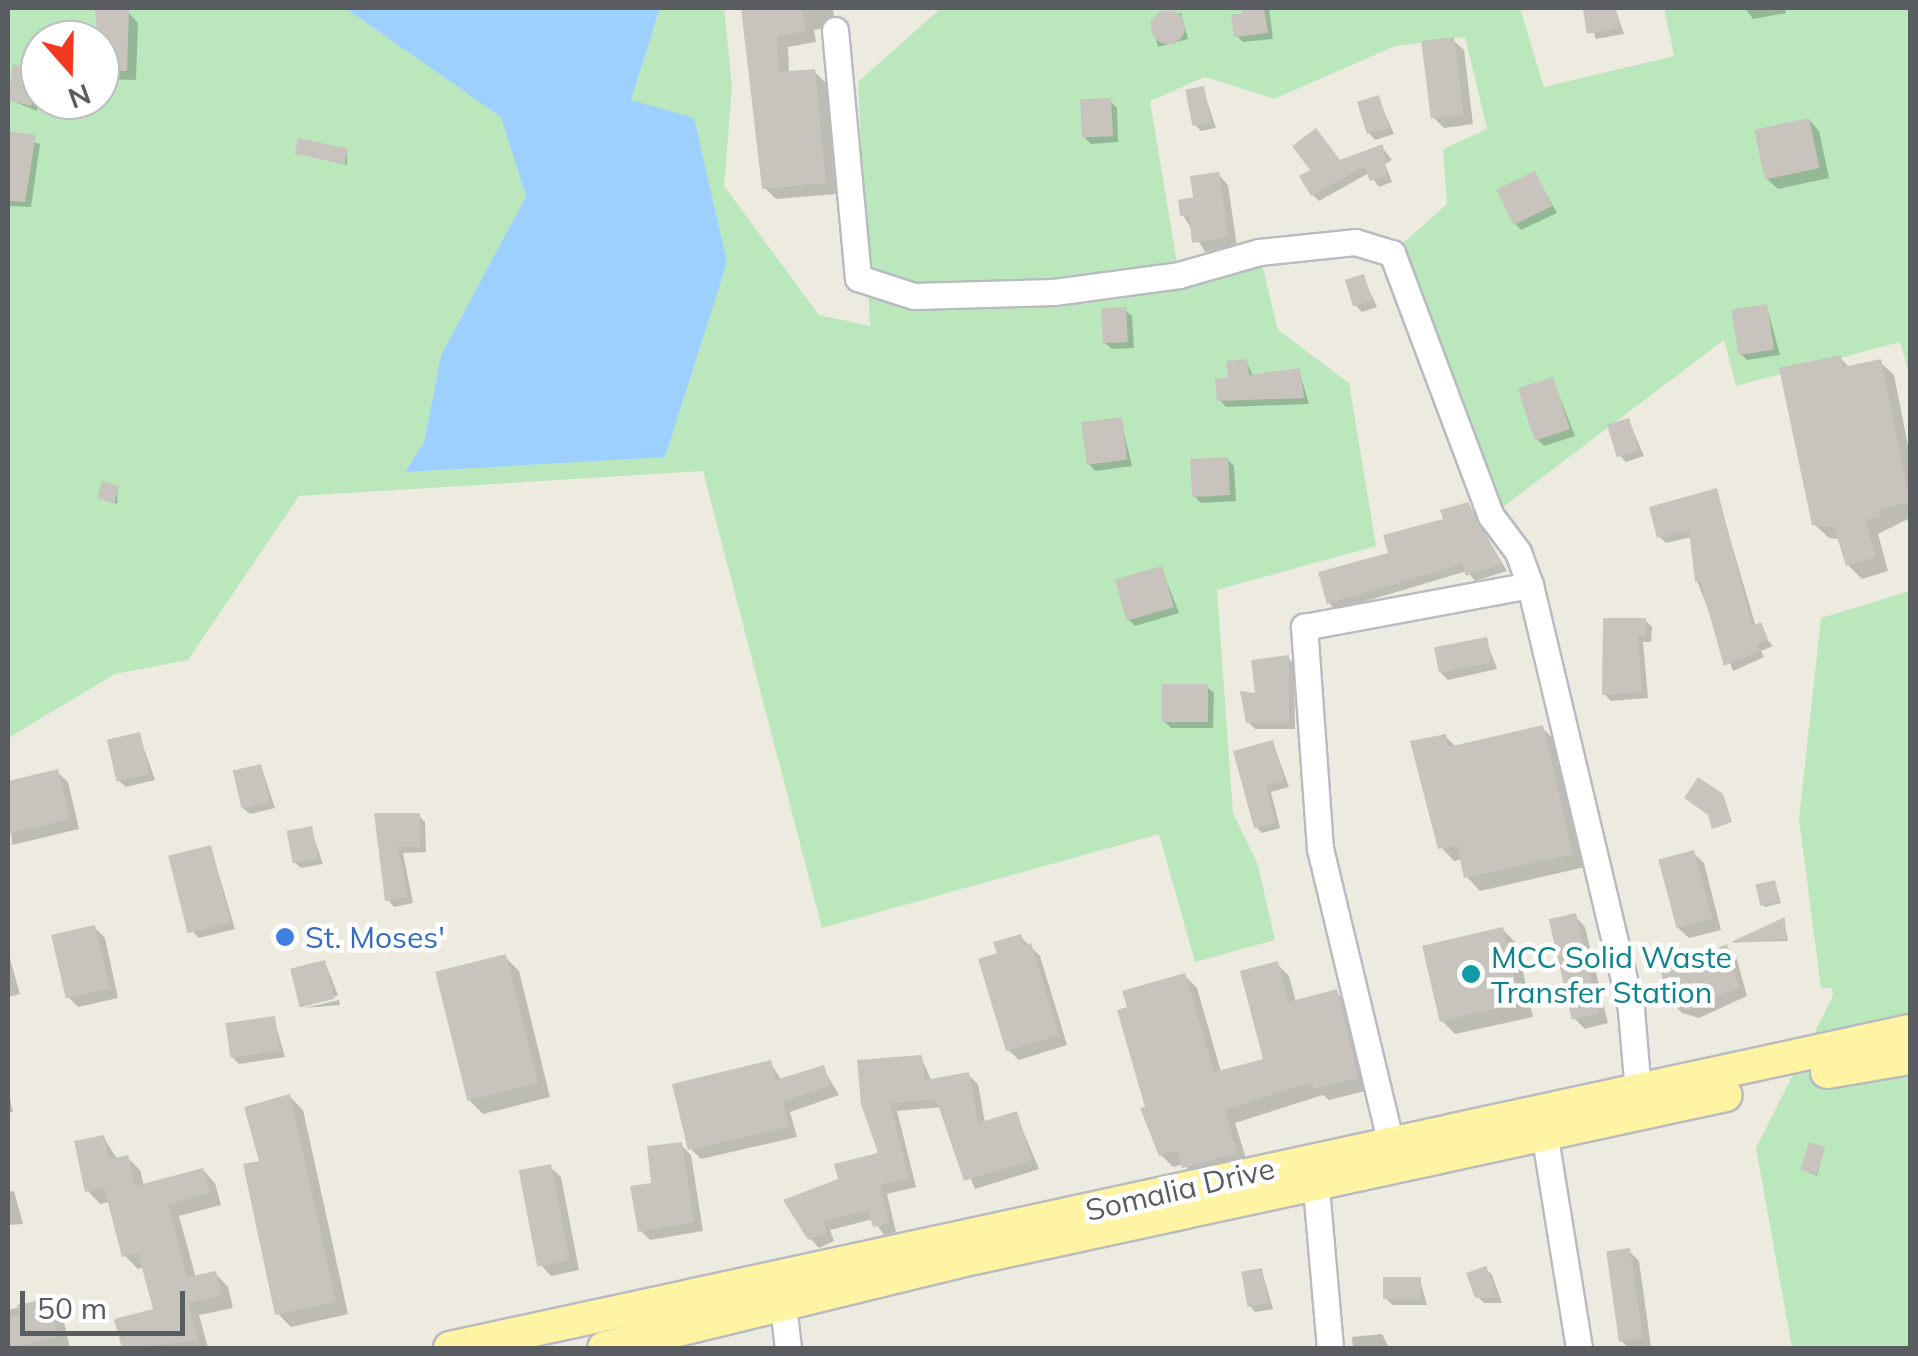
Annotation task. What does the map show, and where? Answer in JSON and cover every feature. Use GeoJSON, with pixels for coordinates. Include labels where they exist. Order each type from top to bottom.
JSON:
{"type":"FeatureCollection","features":[{"type":"Feature","properties":{"kind":"main road","name":"Somalia Drive"},"geometry":{"type":"LineString","coordinates":[[450,1348],[1390,1140],[1638,1092],[1910,1031]]}},
{"type":"Feature","properties":{"kind":"main road","name":"Somalia Drive"},"geometry":{"type":"LineString","coordinates":[[604,1348],[783,1305],[1910,1058]]}},
{"type":"Feature","properties":{"kind":"street"},"geometry":{"type":"LineString","coordinates":[[835,30],[858,278],[914,296],[1054,292],[1179,275],[1259,252],[1355,242],[1392,252],[1491,516],[1518,552],[1530,585],[1632,1010],[1638,1092]]}},
{"type":"Feature","properties":{"kind":"street"},"geometry":{"type":"LineString","coordinates":[[1390,1140],[1320,849],[1304,627],[1530,585]]}},
{"type":"Feature","properties":{"kind":"street"},"geometry":{"type":"LineString","coordinates":[[1545,1138],[1579,1348]]}},
{"type":"Feature","properties":{"kind":"street"},"geometry":{"type":"LineString","coordinates":[[1316,1188],[1330,1348]]}},
{"type":"Feature","properties":{"kind":"street"},"geometry":{"type":"LineString","coordinates":[[783,1305],[788,1348]]}},
{"type":"Feature","properties":{"kind":"green space"},"geometry":{"type":"Polygon","coordinates":[[[8,8],[345,8],[502,117],[526,196],[441,355],[424,442],[405,471],[666,456],[631,100],[660,8],[724,8],[732,87],[724,186],[819,315],[870,326],[858,82],[941,8],[1520,8],[1544,87],[1674,56],[1664,8],[1910,8],[1910,376],[1900,342],[1736,386],[1724,340],[1491,516],[1392,253],[1447,204],[1443,149],[1487,129],[1465,37],[1395,46],[1274,99],[1205,77],[1150,101],[1179,275],[1259,252],[1278,330],[1349,383],[1376,546],[1217,590],[1233,813],[1258,865],[1275,940],[1195,962],[1159,834],[822,928],[703,471],[299,496],[188,660],[115,674],[8,738],[8,8]]]}},
{"type":"Feature","properties":{"kind":"green space"},"geometry":{"type":"Polygon","coordinates":[[[1910,591],[1910,1348],[1792,1348],[1756,1148],[1833,996],[1832,988],[1821,988],[1799,819],[1821,618],[1910,591]]]}},
{"type":"Feature","properties":{"kind":"water"},"geometry":{"type":"Polygon","coordinates":[[[345,8],[660,8],[631,100],[694,118],[727,262],[665,457],[405,472],[424,442],[441,355],[526,196],[501,117],[345,8]]]}},
{"type":"Feature","properties":{"kind":"building"},"geometry":{"type":"Polygon","coordinates":[[[95,8],[129,10],[127,71],[120,71],[120,20],[96,20],[95,8]]]}},
{"type":"Feature","properties":{"kind":"building"},"geometry":{"type":"Polygon","coordinates":[[[741,8],[802,8],[806,31],[777,36],[779,72],[815,69],[826,183],[762,189],[741,8]]]}},
{"type":"Feature","properties":{"kind":"building"},"geometry":{"type":"Polygon","coordinates":[[[1242,8],[1264,8],[1268,33],[1234,37],[1231,15],[1243,13],[1242,8]]]}},
{"type":"Feature","properties":{"kind":"building"},"geometry":{"type":"Polygon","coordinates":[[[1616,8],[1619,28],[1587,34],[1583,10],[1616,8]]]}},
{"type":"Feature","properties":{"kind":"building"},"geometry":{"type":"Polygon","coordinates":[[[1168,10],[1180,15],[1185,27],[1180,39],[1168,44],[1156,39],[1151,27],[1156,15],[1168,10]]]}},
{"type":"Feature","properties":{"kind":"building"},"geometry":{"type":"Polygon","coordinates":[[[1454,37],[1464,114],[1431,118],[1421,41],[1454,37]]]}},
{"type":"Feature","properties":{"kind":"building"},"geometry":{"type":"Polygon","coordinates":[[[13,64],[20,66],[20,103],[8,100],[13,64]]]}},
{"type":"Feature","properties":{"kind":"building"},"geometry":{"type":"Polygon","coordinates":[[[1204,86],[1211,122],[1192,126],[1185,90],[1204,86]]]}},
{"type":"Feature","properties":{"kind":"building"},"geometry":{"type":"Polygon","coordinates":[[[1379,95],[1389,128],[1367,134],[1357,102],[1379,95]]]}},
{"type":"Feature","properties":{"kind":"building"},"geometry":{"type":"Polygon","coordinates":[[[1111,98],[1113,136],[1082,138],[1080,100],[1111,98]]]}},
{"type":"Feature","properties":{"kind":"building"},"geometry":{"type":"Polygon","coordinates":[[[1809,118],[1820,168],[1765,180],[1754,130],[1809,118]]]}},
{"type":"Feature","properties":{"kind":"building"},"geometry":{"type":"Polygon","coordinates":[[[1316,128],[1340,160],[1383,144],[1387,175],[1370,181],[1364,166],[1311,196],[1299,176],[1310,170],[1292,146],[1316,128]]]}},
{"type":"Feature","properties":{"kind":"building"},"geometry":{"type":"Polygon","coordinates":[[[8,131],[36,135],[25,202],[8,201],[8,131]]]}},
{"type":"Feature","properties":{"kind":"building"},"geometry":{"type":"Polygon","coordinates":[[[298,138],[348,149],[345,164],[295,154],[298,138]]]}},
{"type":"Feature","properties":{"kind":"building"},"geometry":{"type":"Polygon","coordinates":[[[1535,171],[1552,206],[1513,225],[1496,190],[1535,171]]]}},
{"type":"Feature","properties":{"kind":"building"},"geometry":{"type":"Polygon","coordinates":[[[1219,172],[1228,237],[1192,243],[1189,215],[1180,216],[1178,200],[1193,197],[1190,176],[1219,172]]]}},
{"type":"Feature","properties":{"kind":"building"},"geometry":{"type":"Polygon","coordinates":[[[1364,274],[1372,301],[1353,307],[1345,280],[1364,274]]]}},
{"type":"Feature","properties":{"kind":"building"},"geometry":{"type":"Polygon","coordinates":[[[1767,304],[1774,349],[1739,355],[1731,310],[1767,304]]]}},
{"type":"Feature","properties":{"kind":"building"},"geometry":{"type":"Polygon","coordinates":[[[1126,307],[1128,342],[1103,343],[1101,308],[1126,307]]]}},
{"type":"Feature","properties":{"kind":"building"},"geometry":{"type":"Polygon","coordinates":[[[1841,355],[1843,367],[1881,359],[1910,502],[1879,509],[1880,517],[1865,520],[1876,557],[1846,566],[1834,527],[1812,525],[1779,368],[1841,355]]]}},
{"type":"Feature","properties":{"kind":"building"},"geometry":{"type":"Polygon","coordinates":[[[1247,359],[1249,375],[1300,368],[1304,398],[1217,401],[1215,379],[1228,378],[1226,361],[1247,359]]]}},
{"type":"Feature","properties":{"kind":"building"},"geometry":{"type":"Polygon","coordinates":[[[1553,377],[1570,429],[1535,441],[1518,388],[1553,377]]]}},
{"type":"Feature","properties":{"kind":"building"},"geometry":{"type":"Polygon","coordinates":[[[1122,417],[1127,460],[1087,465],[1081,422],[1122,417]]]}},
{"type":"Feature","properties":{"kind":"building"},"geometry":{"type":"Polygon","coordinates":[[[1629,418],[1639,451],[1617,457],[1607,425],[1629,418]]]}},
{"type":"Feature","properties":{"kind":"building"},"geometry":{"type":"Polygon","coordinates":[[[1228,457],[1230,495],[1192,497],[1190,459],[1228,457]]]}},
{"type":"Feature","properties":{"kind":"building"},"geometry":{"type":"Polygon","coordinates":[[[102,481],[119,486],[114,503],[97,498],[102,481]]]}},
{"type":"Feature","properties":{"kind":"building"},"geometry":{"type":"Polygon","coordinates":[[[1717,488],[1752,626],[1761,622],[1768,639],[1756,644],[1759,651],[1724,666],[1700,581],[1695,582],[1689,530],[1657,538],[1649,507],[1717,488]]]}},
{"type":"Feature","properties":{"kind":"building"},"geometry":{"type":"Polygon","coordinates":[[[1468,502],[1502,564],[1466,576],[1462,564],[1327,604],[1318,572],[1388,553],[1383,535],[1443,519],[1440,510],[1468,502]]]}},
{"type":"Feature","properties":{"kind":"building"},"geometry":{"type":"Polygon","coordinates":[[[1162,566],[1174,607],[1127,621],[1115,580],[1162,566]]]}},
{"type":"Feature","properties":{"kind":"building"},"geometry":{"type":"Polygon","coordinates":[[[1603,618],[1646,618],[1646,636],[1638,636],[1642,692],[1602,695],[1603,618]]]}},
{"type":"Feature","properties":{"kind":"building"},"geometry":{"type":"Polygon","coordinates":[[[1487,637],[1492,663],[1439,673],[1434,647],[1487,637]]]}},
{"type":"Feature","properties":{"kind":"building"},"geometry":{"type":"Polygon","coordinates":[[[1289,655],[1289,723],[1246,723],[1240,691],[1255,693],[1251,660],[1289,655]]]}},
{"type":"Feature","properties":{"kind":"building"},"geometry":{"type":"Polygon","coordinates":[[[1162,684],[1208,684],[1208,722],[1162,722],[1162,684]]]}},
{"type":"Feature","properties":{"kind":"building"},"geometry":{"type":"Polygon","coordinates":[[[1543,725],[1573,854],[1464,878],[1457,845],[1438,849],[1410,741],[1446,734],[1448,747],[1543,725]]]}},
{"type":"Feature","properties":{"kind":"building"},"geometry":{"type":"Polygon","coordinates":[[[140,732],[150,774],[117,782],[107,740],[140,732]]]}},
{"type":"Feature","properties":{"kind":"building"},"geometry":{"type":"Polygon","coordinates":[[[1273,740],[1284,781],[1266,786],[1276,823],[1254,828],[1233,751],[1273,740]]]}},
{"type":"Feature","properties":{"kind":"building"},"geometry":{"type":"Polygon","coordinates":[[[261,764],[270,802],[242,809],[233,771],[261,764]]]}},
{"type":"Feature","properties":{"kind":"building"},"geometry":{"type":"Polygon","coordinates":[[[58,769],[70,819],[8,834],[8,781],[58,769]]]}},
{"type":"Feature","properties":{"kind":"building"},"geometry":{"type":"Polygon","coordinates":[[[1698,777],[1723,794],[1732,822],[1712,829],[1708,815],[1684,798],[1698,777]]]}},
{"type":"Feature","properties":{"kind":"building"},"geometry":{"type":"Polygon","coordinates":[[[374,813],[420,813],[420,847],[398,847],[408,897],[385,901],[374,813]]]}},
{"type":"Feature","properties":{"kind":"building"},"geometry":{"type":"Polygon","coordinates":[[[312,826],[318,858],[293,863],[286,831],[312,826]]]}},
{"type":"Feature","properties":{"kind":"building"},"geometry":{"type":"Polygon","coordinates":[[[211,845],[230,923],[188,933],[168,856],[211,845]]]}},
{"type":"Feature","properties":{"kind":"building"},"geometry":{"type":"Polygon","coordinates":[[[1694,850],[1712,919],[1677,928],[1658,860],[1694,850]]]}},
{"type":"Feature","properties":{"kind":"building"},"geometry":{"type":"Polygon","coordinates":[[[1775,880],[1780,901],[1760,906],[1756,884],[1775,880]]]}},
{"type":"Feature","properties":{"kind":"building"},"geometry":{"type":"Polygon","coordinates":[[[1576,913],[1599,1013],[1572,1020],[1549,919],[1576,913]]]}},
{"type":"Feature","properties":{"kind":"building"},"geometry":{"type":"Polygon","coordinates":[[[1785,917],[1786,939],[1733,943],[1733,941],[1785,917]]]}},
{"type":"Feature","properties":{"kind":"building"},"geometry":{"type":"Polygon","coordinates":[[[95,925],[110,988],[66,998],[51,935],[95,925]]]}},
{"type":"Feature","properties":{"kind":"building","name":"MCC Solid Waste Transfer Station"},"geometry":{"type":"Polygon","coordinates":[[[1503,927],[1521,1003],[1440,1022],[1422,946],[1503,927]]]}},
{"type":"Feature","properties":{"kind":"building"},"geometry":{"type":"Polygon","coordinates":[[[1021,934],[1024,945],[1031,943],[1059,1035],[1006,1051],[978,959],[997,953],[993,942],[1021,934]]]}},
{"type":"Feature","properties":{"kind":"building"},"geometry":{"type":"Polygon","coordinates":[[[1727,944],[1739,987],[1688,1010],[1669,1004],[1658,961],[1687,971],[1685,963],[1727,944]]]}},
{"type":"Feature","properties":{"kind":"building"},"geometry":{"type":"Polygon","coordinates":[[[506,954],[538,1083],[467,1101],[435,972],[506,954]]]}},
{"type":"Feature","properties":{"kind":"building"},"geometry":{"type":"Polygon","coordinates":[[[325,960],[335,999],[300,1008],[290,969],[325,960]]]}},
{"type":"Feature","properties":{"kind":"building"},"geometry":{"type":"Polygon","coordinates":[[[1278,961],[1288,1002],[1337,989],[1358,1078],[1314,1089],[1312,1082],[1225,1110],[1237,1153],[1182,1168],[1177,1151],[1159,1156],[1140,1108],[1145,1107],[1117,1010],[1127,1007],[1122,991],[1185,973],[1214,1072],[1263,1059],[1240,971],[1278,961]]]}},
{"type":"Feature","properties":{"kind":"building"},"geometry":{"type":"Polygon","coordinates":[[[275,1016],[280,1051],[230,1058],[225,1023],[275,1016]]]}},
{"type":"Feature","properties":{"kind":"building"},"geometry":{"type":"Polygon","coordinates":[[[922,1055],[925,1080],[969,1072],[978,1123],[1017,1111],[1032,1160],[964,1181],[936,1099],[890,1103],[909,1178],[880,1185],[889,1223],[873,1227],[868,1210],[823,1221],[827,1232],[808,1240],[783,1200],[838,1179],[834,1164],[878,1153],[861,1104],[857,1060],[922,1055]]]}},
{"type":"Feature","properties":{"kind":"building"},"geometry":{"type":"Polygon","coordinates":[[[771,1060],[776,1080],[824,1065],[830,1085],[782,1102],[789,1127],[688,1150],[672,1084],[771,1060]]]}},
{"type":"Feature","properties":{"kind":"building"},"geometry":{"type":"Polygon","coordinates":[[[290,1094],[336,1302],[275,1315],[243,1164],[259,1161],[244,1107],[290,1094]]]}},
{"type":"Feature","properties":{"kind":"building"},"geometry":{"type":"Polygon","coordinates":[[[104,1135],[109,1159],[128,1155],[135,1186],[203,1168],[210,1193],[168,1204],[187,1277],[216,1271],[221,1296],[188,1303],[198,1341],[122,1348],[114,1319],[153,1309],[138,1253],[122,1257],[104,1188],[85,1192],[74,1141],[104,1135]]]}},
{"type":"Feature","properties":{"kind":"building"},"geometry":{"type":"Polygon","coordinates":[[[682,1142],[694,1222],[638,1232],[630,1186],[651,1183],[647,1146],[682,1142]]]}},
{"type":"Feature","properties":{"kind":"building"},"geometry":{"type":"Polygon","coordinates":[[[1809,1142],[1825,1147],[1817,1175],[1801,1170],[1809,1142]]]}},
{"type":"Feature","properties":{"kind":"building"},"geometry":{"type":"Polygon","coordinates":[[[551,1164],[570,1260],[537,1266],[519,1170],[551,1164]]]}},
{"type":"Feature","properties":{"kind":"building"},"geometry":{"type":"Polygon","coordinates":[[[1630,1248],[1643,1338],[1619,1341],[1606,1251],[1630,1248]]]}},
{"type":"Feature","properties":{"kind":"building"},"geometry":{"type":"Polygon","coordinates":[[[1486,1266],[1498,1297],[1475,1298],[1466,1273],[1486,1266]]]}},
{"type":"Feature","properties":{"kind":"building"},"geometry":{"type":"Polygon","coordinates":[[[1262,1268],[1268,1303],[1248,1307],[1241,1272],[1262,1268]]]}},
{"type":"Feature","properties":{"kind":"building"},"geometry":{"type":"Polygon","coordinates":[[[1383,1277],[1421,1277],[1421,1299],[1383,1299],[1383,1277]]]}},
{"type":"Feature","properties":{"kind":"building"},"geometry":{"type":"Polygon","coordinates":[[[49,1298],[58,1337],[8,1348],[8,1318],[20,1315],[17,1305],[49,1298]]]}},
{"type":"Feature","properties":{"kind":"place","name":"St. Moses'"},"geometry":{"type":"Point","coordinates":[285,937]}},
{"type":"Feature","properties":{"kind":"place","name":"MCC Solid Waste Transfer Station"},"geometry":{"type":"Point","coordinates":[1471,974]}}]}
